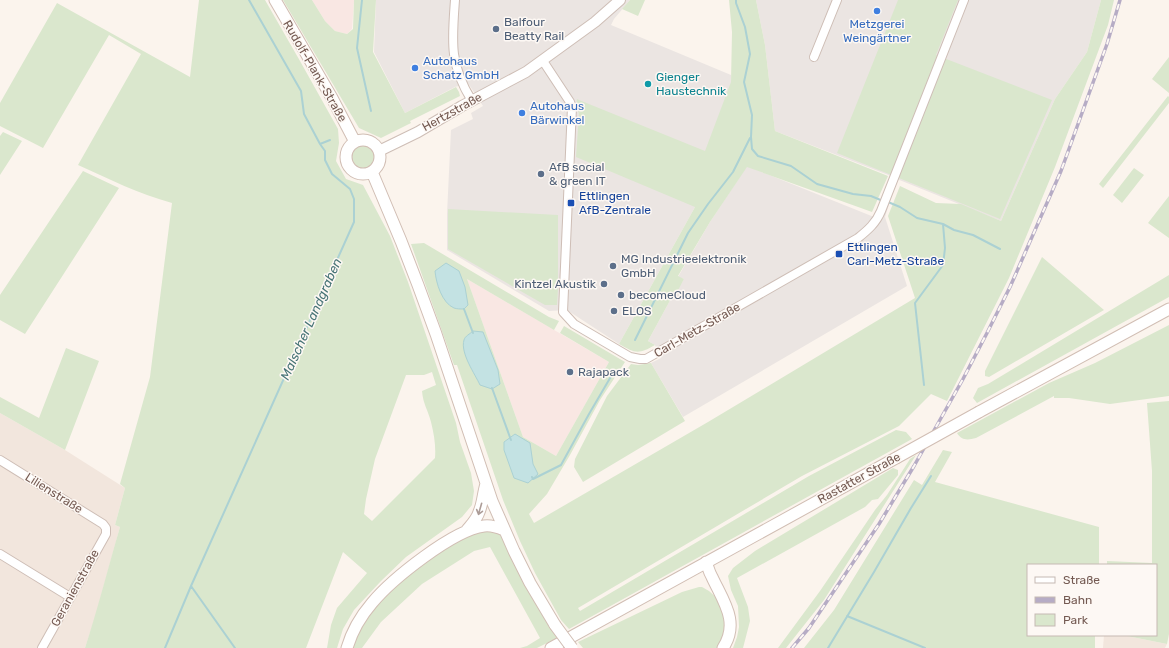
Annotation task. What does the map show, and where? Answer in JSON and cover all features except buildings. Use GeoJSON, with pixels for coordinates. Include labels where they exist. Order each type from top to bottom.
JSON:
{"type":"FeatureCollection","features":[{"type":"Feature","properties":{"kind":"main road","name":"Rudolf-Plank-Straße"},"geometry":{"type":"LineString","coordinates":[[275,0],[356,142]]}},
{"type":"Feature","properties":{"kind":"main road"},"geometry":{"type":"LineString","coordinates":[[361,140],[372,142],[379,151],[380,160],[378,165],[372,172],[366,174],[356,172],[348,165],[346,160],[348,149],[351,145],[361,140]]}},
{"type":"Feature","properties":{"kind":"main road"},"geometry":{"type":"LineString","coordinates":[[372,172],[418,285],[486,484],[504,530],[530,583],[555,625],[572,648]]}},
{"type":"Feature","properties":{"kind":"main road","name":"Rastatter Straße"},"geometry":{"type":"LineString","coordinates":[[551,648],[1169,308]]}},
{"type":"Feature","properties":{"kind":"main road"},"geometry":{"type":"LineString","coordinates":[[467,530],[479,514],[482,495],[486,484]]}},
{"type":"Feature","properties":{"kind":"main road"},"geometry":{"type":"LineString","coordinates":[[347,648],[350,636],[372,603],[413,565],[467,530],[486,526],[495,526],[504,530]]}},
{"type":"Feature","properties":{"kind":"main road"},"geometry":{"type":"LineString","coordinates":[[706,562],[729,614],[730,629],[726,643],[722,648]]}},
{"type":"Feature","properties":{"kind":"street"},"geometry":{"type":"LineString","coordinates":[[455,0],[452,39],[454,62],[461,82],[472,101]]}},
{"type":"Feature","properties":{"kind":"street","name":"Hertzstraße"},"geometry":{"type":"LineString","coordinates":[[379,151],[418,132],[526,72],[595,22],[620,0]]}},
{"type":"Feature","properties":{"kind":"street","name":"Carl-Metz-Straße"},"geometry":{"type":"LineString","coordinates":[[543,61],[572,107],[563,312],[574,324],[630,357],[640,360],[650,357],[858,238],[875,223],[889,192],[964,0]]}},
{"type":"Feature","properties":{"kind":"street"},"geometry":{"type":"LineString","coordinates":[[814,57],[836,1]]}},
{"type":"Feature","properties":{"kind":"street","name":"Lilienstraße"},"geometry":{"type":"LineString","coordinates":[[0,460],[103,524],[106,528]]}},
{"type":"Feature","properties":{"kind":"street","name":"Geranienstraße"},"geometry":{"type":"LineString","coordinates":[[42,648],[106,534],[106,528]]}},
{"type":"Feature","properties":{"kind":"street"},"geometry":{"type":"LineString","coordinates":[[0,554],[70,597]]}},
{"type":"Feature","properties":{"kind":"shaded area"},"geometry":{"type":"Polygon","coordinates":[[[312,0],[354,0],[352,29],[347,34],[335,31],[325,21],[312,0]]]}},
{"type":"Feature","properties":{"kind":"shaded area"},"geometry":{"type":"Polygon","coordinates":[[[376,0],[630,0],[614,19],[611,25],[731,75],[730,142],[619,344],[567,310],[549,311],[447,250],[451,130],[473,119],[471,113],[483,106],[468,83],[455,87],[405,113],[374,52],[376,0]]]}},
{"type":"Feature","properties":{"kind":"shaded area"},"geometry":{"type":"Polygon","coordinates":[[[756,0],[1101,0],[1087,52],[1055,99],[1001,221],[897,179],[885,217],[907,286],[683,417],[651,363],[661,358],[655,345],[648,341],[673,295],[684,279],[678,277],[710,222],[747,166],[874,217],[891,176],[775,131],[765,45],[756,0]]]}},
{"type":"Feature","properties":{"kind":"shaded area"},"geometry":{"type":"Polygon","coordinates":[[[467,279],[609,362],[556,456],[523,437],[467,279]]]}},
{"type":"Feature","properties":{"kind":"shaded area"},"geometry":{"type":"Polygon","coordinates":[[[0,413],[65,450],[125,488],[115,525],[120,527],[95,618],[85,648],[0,648],[0,413]]]}},
{"type":"Feature","properties":{"kind":"shaded area"},"geometry":{"type":"Polygon","coordinates":[[[1104,636],[1127,636],[1167,644],[1165,648],[1103,648],[1104,636]]]}},
{"type":"Feature","properties":{"kind":"green space"},"geometry":{"type":"Polygon","coordinates":[[[199,0],[265,0],[338,129],[339,143],[336,161],[346,179],[363,185],[390,236],[408,282],[456,423],[460,442],[471,473],[474,491],[472,505],[462,517],[406,557],[381,581],[354,610],[343,629],[337,648],[327,648],[331,625],[337,608],[367,573],[343,552],[306,648],[85,648],[120,527],[115,525],[125,488],[120,484],[150,377],[172,203],[136,191],[78,165],[141,54],[109,35],[43,148],[0,126],[0,103],[57,3],[190,77],[199,0]],[[432,372],[424,375],[406,375],[375,459],[364,514],[372,521],[435,458],[433,431],[423,400],[422,391],[436,385],[432,372]]]}},
{"type":"Feature","properties":{"kind":"green space"},"geometry":{"type":"Polygon","coordinates":[[[283,0],[312,0],[325,21],[335,31],[347,34],[353,29],[354,0],[376,0],[373,52],[405,113],[456,87],[460,96],[410,121],[411,123],[381,138],[359,128],[283,0]]]}},
{"type":"Feature","properties":{"kind":"green space"},"geometry":{"type":"Polygon","coordinates":[[[630,0],[645,0],[638,16],[622,9],[630,0]]]}},
{"type":"Feature","properties":{"kind":"green space"},"geometry":{"type":"Polygon","coordinates":[[[729,0],[756,0],[765,45],[775,131],[888,176],[872,212],[747,167],[710,222],[678,276],[684,279],[675,296],[673,295],[648,341],[655,345],[637,352],[633,351],[619,344],[695,207],[576,157],[579,114],[577,99],[705,151],[731,82],[732,32],[729,0]]]}},
{"type":"Feature","properties":{"kind":"green space"},"geometry":{"type":"Polygon","coordinates":[[[898,0],[958,0],[936,55],[1052,100],[1000,219],[837,153],[898,0]]]}},
{"type":"Feature","properties":{"kind":"green space"},"geometry":{"type":"Polygon","coordinates":[[[1101,0],[1114,0],[1108,25],[1055,167],[1009,278],[947,401],[931,394],[899,426],[802,476],[578,608],[580,611],[809,476],[896,430],[906,432],[912,439],[569,629],[561,620],[535,573],[503,500],[457,365],[454,365],[411,244],[424,243],[549,317],[559,321],[554,330],[467,279],[523,437],[556,456],[609,362],[560,333],[564,326],[625,362],[600,400],[547,494],[529,514],[534,523],[708,422],[915,298],[888,216],[900,186],[936,203],[961,204],[1001,221],[1055,99],[1087,52],[1101,0]]]}},
{"type":"Feature","properties":{"kind":"green space"},"geometry":{"type":"Polygon","coordinates":[[[1169,57],[1169,93],[1152,79],[1169,57]]]}},
{"type":"Feature","properties":{"kind":"green space"},"geometry":{"type":"Polygon","coordinates":[[[1168,96],[1169,103],[1103,188],[1099,184],[1168,96]]]}},
{"type":"Feature","properties":{"kind":"green space"},"geometry":{"type":"Polygon","coordinates":[[[3,132],[22,141],[0,175],[0,136],[3,132]]]}},
{"type":"Feature","properties":{"kind":"green space"},"geometry":{"type":"Polygon","coordinates":[[[363,144],[372,148],[376,157],[372,166],[363,170],[354,166],[350,157],[354,148],[363,144]]]}},
{"type":"Feature","properties":{"kind":"green space"},"geometry":{"type":"Polygon","coordinates":[[[1134,168],[1144,175],[1122,203],[1113,195],[1134,168]]]}},
{"type":"Feature","properties":{"kind":"green space"},"geometry":{"type":"Polygon","coordinates":[[[83,171],[119,188],[25,334],[0,320],[0,295],[83,171]]]}},
{"type":"Feature","properties":{"kind":"green space"},"geometry":{"type":"Polygon","coordinates":[[[1169,196],[1169,238],[1148,223],[1169,196]]]}},
{"type":"Feature","properties":{"kind":"green space"},"geometry":{"type":"Polygon","coordinates":[[[448,209],[558,215],[557,305],[545,305],[448,249],[448,209]]]}},
{"type":"Feature","properties":{"kind":"green space"},"geometry":{"type":"Polygon","coordinates":[[[1042,257],[1104,310],[989,377],[985,376],[985,371],[1042,257]]]}},
{"type":"Feature","properties":{"kind":"green space"},"geometry":{"type":"Polygon","coordinates":[[[1169,275],[1169,297],[977,403],[973,398],[978,388],[988,384],[1169,275]]]}},
{"type":"Feature","properties":{"kind":"green space"},"geometry":{"type":"Polygon","coordinates":[[[1169,325],[1169,396],[1110,404],[1069,398],[1054,398],[1054,396],[976,438],[965,439],[957,433],[1049,383],[1095,363],[1169,325]]]}},
{"type":"Feature","properties":{"kind":"green space"},"geometry":{"type":"Polygon","coordinates":[[[66,348],[99,361],[65,450],[0,413],[0,397],[39,418],[66,348]]]}},
{"type":"Feature","properties":{"kind":"green space"},"geometry":{"type":"Polygon","coordinates":[[[651,363],[685,421],[583,482],[574,467],[575,459],[607,396],[631,364],[638,365],[651,363]]]}},
{"type":"Feature","properties":{"kind":"green space"},"geometry":{"type":"Polygon","coordinates":[[[1169,401],[1169,634],[1167,644],[1127,636],[1157,636],[1157,564],[1107,564],[1107,561],[1152,563],[1152,471],[1147,403],[1169,401]]]}},
{"type":"Feature","properties":{"kind":"green space"},"geometry":{"type":"Polygon","coordinates":[[[943,450],[952,452],[935,482],[1099,527],[1099,564],[1027,564],[1027,636],[1095,636],[1095,648],[804,648],[834,610],[914,480],[922,485],[943,450]]]}},
{"type":"Feature","properties":{"kind":"green space"},"geometry":{"type":"Polygon","coordinates":[[[916,455],[824,600],[786,648],[778,648],[820,591],[875,510],[887,495],[910,459],[916,455]]]}},
{"type":"Feature","properties":{"kind":"green space"},"geometry":{"type":"Polygon","coordinates":[[[893,468],[898,470],[898,475],[878,499],[872,500],[865,507],[737,578],[748,607],[750,621],[743,648],[733,648],[739,627],[738,606],[731,590],[728,576],[733,568],[755,551],[893,468]]]}},
{"type":"Feature","properties":{"kind":"green space"},"geometry":{"type":"Polygon","coordinates":[[[487,528],[495,530],[501,536],[531,595],[557,638],[537,648],[520,648],[527,646],[540,638],[490,547],[474,551],[422,584],[381,622],[362,648],[352,648],[359,628],[372,609],[408,574],[460,540],[487,528]]]}},
{"type":"Feature","properties":{"kind":"green space"},"geometry":{"type":"Polygon","coordinates":[[[699,587],[709,591],[719,600],[723,608],[725,631],[720,645],[717,648],[583,648],[578,642],[682,592],[699,587]]]}},
{"type":"Feature","properties":{"kind":"water"},"geometry":{"type":"Polygon","coordinates":[[[446,263],[459,271],[465,287],[468,305],[464,309],[455,308],[450,305],[446,302],[440,292],[435,271],[446,263]]]}},
{"type":"Feature","properties":{"kind":"water"},"geometry":{"type":"Polygon","coordinates":[[[473,331],[483,332],[498,370],[500,384],[492,389],[480,385],[464,351],[464,340],[466,336],[473,331]]]}},
{"type":"Feature","properties":{"kind":"water"},"geometry":{"type":"Polygon","coordinates":[[[515,434],[530,443],[533,464],[538,474],[528,483],[514,478],[504,450],[504,442],[515,434]]]}},
{"type":"Feature","properties":{"kind":"waterway","name":"Malscher Landgraben"},"geometry":{"type":"LineString","coordinates":[[165,648],[191,586],[354,222],[354,199],[350,189],[332,174],[325,160],[325,151],[304,114],[301,91],[249,0]]}},
{"type":"Feature","properties":{"kind":"waterway"},"geometry":{"type":"LineString","coordinates":[[362,0],[357,48],[371,111]]}},
{"type":"Feature","properties":{"kind":"waterway"},"geometry":{"type":"LineString","coordinates":[[736,0],[745,27],[750,54],[744,82],[752,115],[752,149],[758,156],[791,166],[817,184],[853,194],[871,196],[883,201]]}},
{"type":"Feature","properties":{"kind":"waterway"},"geometry":{"type":"LineString","coordinates":[[635,340],[688,233],[733,172],[750,138]]}},
{"type":"Feature","properties":{"kind":"waterway"},"geometry":{"type":"LineString","coordinates":[[320,144],[330,140]]}},
{"type":"Feature","properties":{"kind":"waterway"},"geometry":{"type":"LineString","coordinates":[[888,202],[900,207],[917,218],[943,224],[954,230],[973,235],[1000,249]]}},
{"type":"Feature","properties":{"kind":"waterway"},"geometry":{"type":"LineString","coordinates":[[924,385],[915,303],[943,265],[945,248],[943,224]]}},
{"type":"Feature","properties":{"kind":"waterway"},"geometry":{"type":"LineString","coordinates":[[464,309],[473,333]]}},
{"type":"Feature","properties":{"kind":"waterway"},"geometry":{"type":"LineString","coordinates":[[532,477],[533,479],[561,465],[613,373]]}},
{"type":"Feature","properties":{"kind":"waterway"},"geometry":{"type":"LineString","coordinates":[[492,388],[511,440]]}},
{"type":"Feature","properties":{"kind":"waterway"},"geometry":{"type":"LineString","coordinates":[[828,648],[931,476]]}},
{"type":"Feature","properties":{"kind":"waterway"},"geometry":{"type":"LineString","coordinates":[[191,586],[235,648]]}},
{"type":"Feature","properties":{"kind":"waterway"},"geometry":{"type":"LineString","coordinates":[[847,616],[925,648]]}},
{"type":"Feature","properties":{"kind":"railway"},"geometry":{"type":"LineString","coordinates":[[792,648],[809,628],[879,524],[914,466],[987,333],[1010,287],[1061,171],[1107,44],[1120,0]]}},
{"type":"Feature","properties":{"kind":"place","name":"Metzgerei Weingärtner"},"geometry":{"type":"Point","coordinates":[877,11]}},
{"type":"Feature","properties":{"kind":"place","name":"Balfour Beatty Rail"},"geometry":{"type":"Point","coordinates":[496,29]}},
{"type":"Feature","properties":{"kind":"place","name":"Autohaus Schatz GmbH"},"geometry":{"type":"Point","coordinates":[415,68]}},
{"type":"Feature","properties":{"kind":"place","name":"Gienger Haustechnik"},"geometry":{"type":"Point","coordinates":[648,84]}},
{"type":"Feature","properties":{"kind":"place","name":"Autohaus Bärwinkel"},"geometry":{"type":"Point","coordinates":[522,113]}},
{"type":"Feature","properties":{"kind":"place","name":"AfB social & green IT"},"geometry":{"type":"Point","coordinates":[541,174]}},
{"type":"Feature","properties":{"kind":"place","name":"Ettlingen AfB-Zentrale"},"geometry":{"type":"Point","coordinates":[571,203]}},
{"type":"Feature","properties":{"kind":"place","name":"Ettlingen Carl-Metz-Straße"},"geometry":{"type":"Point","coordinates":[839,254]}},
{"type":"Feature","properties":{"kind":"place","name":"MG Industrieelektronik GmbH"},"geometry":{"type":"Point","coordinates":[613,266]}},
{"type":"Feature","properties":{"kind":"place","name":"Kintzel Akustik"},"geometry":{"type":"Point","coordinates":[604,284]}},
{"type":"Feature","properties":{"kind":"place","name":"becomeCloud"},"geometry":{"type":"Point","coordinates":[621,295]}},
{"type":"Feature","properties":{"kind":"place","name":"ELOS"},"geometry":{"type":"Point","coordinates":[614,311]}},
{"type":"Feature","properties":{"kind":"place","name":"Rajapack"},"geometry":{"type":"Point","coordinates":[570,372]}}]}
